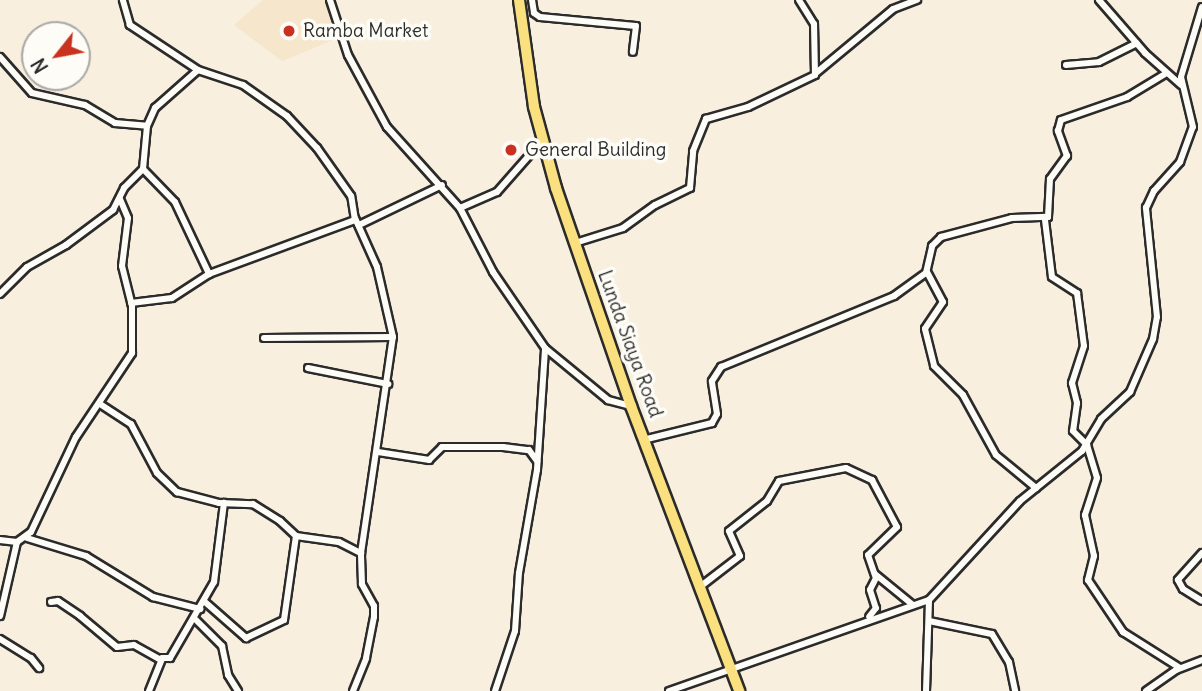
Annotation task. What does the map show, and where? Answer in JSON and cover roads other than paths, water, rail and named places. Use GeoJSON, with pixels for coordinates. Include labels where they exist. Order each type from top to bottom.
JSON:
{"type":"FeatureCollection","features":[{"type":"Feature","properties":{"kind":"main road","name":"Lunda Siaya Road"},"geometry":{"type":"LineString","coordinates":[[519,0],[529,79],[544,146],[631,406],[647,439],[739,691]]}},
{"type":"Feature","properties":{"kind":"street"},"geometry":{"type":"LineString","coordinates":[[123,0],[130,26],[198,70],[243,85],[287,116],[331,166],[353,201],[357,221],[377,267],[393,337],[361,553],[362,584],[375,611],[366,658],[353,691]]}},
{"type":"Feature","properties":{"kind":"street"},"geometry":{"type":"LineString","coordinates":[[330,0],[348,55],[387,127],[460,208],[493,272],[545,348],[608,400],[631,406]]}},
{"type":"Feature","properties":{"kind":"street"},"geometry":{"type":"LineString","coordinates":[[532,0],[534,13],[540,18],[633,24],[638,30],[633,52]]}},
{"type":"Feature","properties":{"kind":"street"},"geometry":{"type":"LineString","coordinates":[[799,0],[818,23],[816,73]]}},
{"type":"Feature","properties":{"kind":"street"},"geometry":{"type":"LineString","coordinates":[[575,243],[623,228],[658,203],[690,188],[693,152],[706,119],[748,107],[816,73],[893,9],[917,0]]}},
{"type":"Feature","properties":{"kind":"street"},"geometry":{"type":"LineString","coordinates":[[1099,0],[1165,74],[1181,85]]}},
{"type":"Feature","properties":{"kind":"street"},"geometry":{"type":"LineString","coordinates":[[1173,80],[1180,79],[1182,74],[1201,22],[1202,7]]}},
{"type":"Feature","properties":{"kind":"street"},"geometry":{"type":"LineString","coordinates":[[1066,65],[1099,62],[1137,43]]}},
{"type":"Feature","properties":{"kind":"street"},"geometry":{"type":"LineString","coordinates":[[0,58],[32,93],[85,105],[115,123],[147,127]]}},
{"type":"Feature","properties":{"kind":"street"},"geometry":{"type":"LineString","coordinates":[[0,293],[27,267],[103,218],[120,200],[143,169],[147,127],[161,99],[198,70]]}},
{"type":"Feature","properties":{"kind":"street"},"geometry":{"type":"LineString","coordinates":[[1036,488],[996,455],[963,395],[934,366],[925,329],[943,302],[927,272],[932,246],[948,234],[1012,218],[1045,220],[1050,215],[1050,179],[1067,156],[1058,131],[1061,120],[1127,97],[1165,74]]}},
{"type":"Feature","properties":{"kind":"street"},"geometry":{"type":"LineString","coordinates":[[669,691],[867,619],[929,600],[1036,488],[1087,445],[1101,419],[1130,392],[1153,339],[1157,303],[1146,208],[1154,191],[1183,157],[1193,127],[1193,111],[1181,85],[1182,74]]}},
{"type":"Feature","properties":{"kind":"street"},"geometry":{"type":"LineString","coordinates":[[1193,111],[1202,117]]}},
{"type":"Feature","properties":{"kind":"street"},"geometry":{"type":"LineString","coordinates":[[460,208],[497,192],[533,151],[544,146]]}},
{"type":"Feature","properties":{"kind":"street"},"geometry":{"type":"LineString","coordinates":[[143,169],[175,202],[209,274]]}},
{"type":"Feature","properties":{"kind":"street"},"geometry":{"type":"LineString","coordinates":[[131,303],[172,298],[209,274],[357,221],[442,185]]}},
{"type":"Feature","properties":{"kind":"street"},"geometry":{"type":"LineString","coordinates":[[27,538],[76,437],[132,353],[131,303],[122,266],[128,218],[120,200]]}},
{"type":"Feature","properties":{"kind":"street"},"geometry":{"type":"LineString","coordinates":[[1045,220],[1053,279],[1077,293],[1084,352],[1072,379],[1077,403],[1073,428],[1087,445],[1097,478],[1085,516],[1094,552],[1090,584],[1123,632],[1180,668]]}},
{"type":"Feature","properties":{"kind":"street"},"geometry":{"type":"LineString","coordinates":[[647,439],[715,421],[712,381],[726,363],[894,296],[927,272]]}},
{"type":"Feature","properties":{"kind":"street"},"geometry":{"type":"LineString","coordinates":[[264,338],[393,337]]}},
{"type":"Feature","properties":{"kind":"street"},"geometry":{"type":"LineString","coordinates":[[495,691],[515,631],[519,573],[537,470],[545,348]]}},
{"type":"Feature","properties":{"kind":"street"},"geometry":{"type":"LineString","coordinates":[[308,368],[388,384]]}},
{"type":"Feature","properties":{"kind":"street"},"geometry":{"type":"LineString","coordinates":[[100,404],[131,425],[152,465],[170,487],[197,499],[253,504],[281,521],[296,536],[339,542],[361,553]]}},
{"type":"Feature","properties":{"kind":"street"},"geometry":{"type":"LineString","coordinates":[[378,452],[429,460],[442,447],[520,449],[534,454],[537,470]]}},
{"type":"Feature","properties":{"kind":"street"},"geometry":{"type":"LineString","coordinates":[[701,586],[740,556],[729,531],[767,501],[779,481],[841,468],[872,480],[897,527],[869,555],[876,574],[913,605]]}},
{"type":"Feature","properties":{"kind":"street"},"geometry":{"type":"LineString","coordinates":[[51,602],[58,601],[80,616],[117,648],[134,645],[161,660],[170,658],[196,620],[216,573],[224,503]]}},
{"type":"Feature","properties":{"kind":"street"},"geometry":{"type":"LineString","coordinates":[[205,602],[246,638],[284,620],[296,536]]}},
{"type":"Feature","properties":{"kind":"street"},"geometry":{"type":"LineString","coordinates":[[0,540],[17,542],[27,538],[86,556],[153,597],[200,609]]}},
{"type":"Feature","properties":{"kind":"street"},"geometry":{"type":"LineString","coordinates":[[0,616],[17,542]]}},
{"type":"Feature","properties":{"kind":"street"},"geometry":{"type":"LineString","coordinates":[[1202,553],[1178,580],[1182,589],[1202,601]]}},
{"type":"Feature","properties":{"kind":"street"},"geometry":{"type":"LineString","coordinates":[[867,619],[876,609],[870,588],[876,574]]}},
{"type":"Feature","properties":{"kind":"street"},"geometry":{"type":"LineString","coordinates":[[926,691],[929,600]]}},
{"type":"Feature","properties":{"kind":"street"},"geometry":{"type":"LineString","coordinates":[[196,620],[222,646],[229,678],[238,691]]}},
{"type":"Feature","properties":{"kind":"street"},"geometry":{"type":"LineString","coordinates":[[929,621],[992,634],[1009,662],[1015,691]]}},
{"type":"Feature","properties":{"kind":"street"},"geometry":{"type":"LineString","coordinates":[[0,639],[31,658],[39,668]]}},
{"type":"Feature","properties":{"kind":"street"},"geometry":{"type":"LineString","coordinates":[[149,691],[161,660]]}},
{"type":"Feature","properties":{"kind":"street"},"geometry":{"type":"LineString","coordinates":[[1146,691],[1180,668],[1202,660]]}},
{"type":"Feature","properties":{"kind":"place","name":"Ramba Market"},"geometry":{"type":"Point","coordinates":[289,31]}},
{"type":"Feature","properties":{"kind":"place","name":"General Building"},"geometry":{"type":"Point","coordinates":[511,150]}}]}
